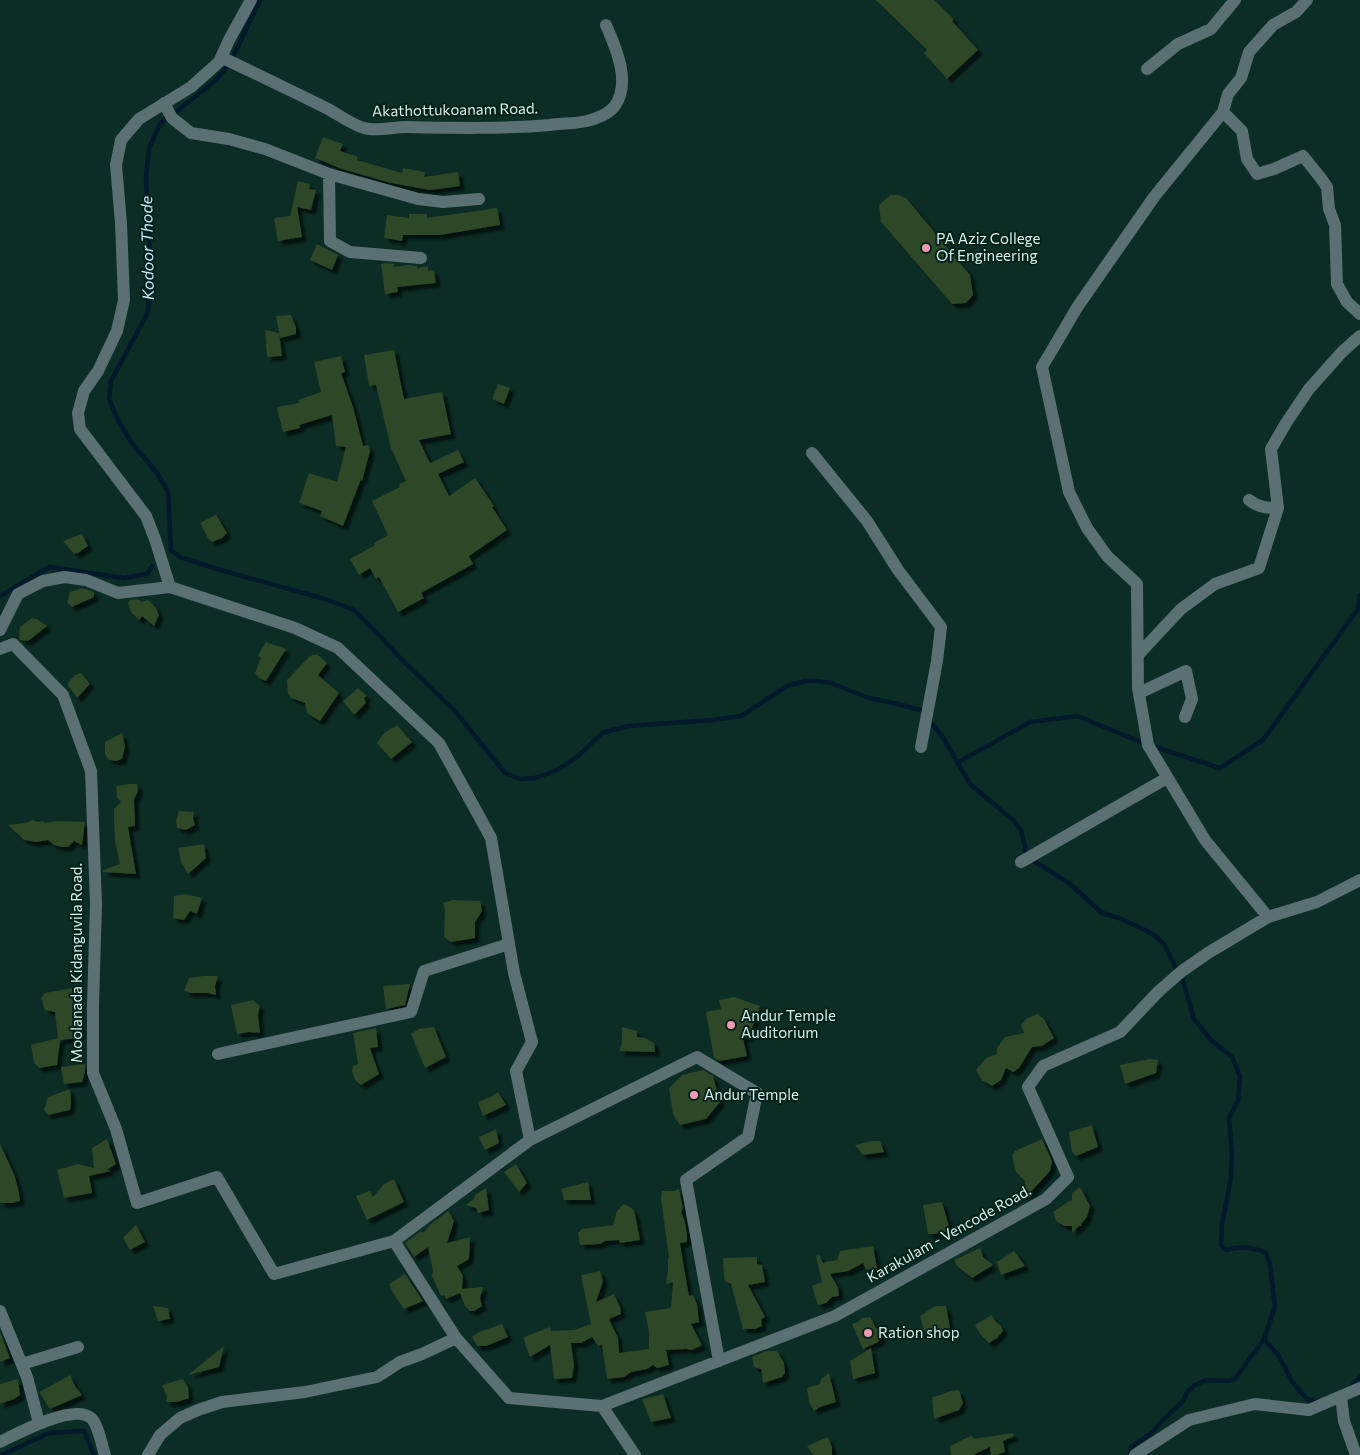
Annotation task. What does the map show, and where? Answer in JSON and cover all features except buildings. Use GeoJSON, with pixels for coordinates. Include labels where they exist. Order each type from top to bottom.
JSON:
{"type":"FeatureCollection","features":[{"type":"Feature","properties":{"kind":"street"},"geometry":{"type":"LineString","coordinates":[[170,587],[146,516],[80,429],[78,413],[84,391],[98,371],[117,331],[124,300],[121,223],[116,165],[121,140],[139,119],[169,111],[222,58],[229,40],[251,0]]}},
{"type":"Feature","properties":{"kind":"street"},"geometry":{"type":"LineString","coordinates":[[1147,69],[1178,44],[1211,29],[1235,0]]}},
{"type":"Feature","properties":{"kind":"street"},"geometry":{"type":"LineString","coordinates":[[1268,917],[1205,840],[1148,745],[1139,693],[1137,584],[1107,556],[1087,528],[1069,492],[1042,367],[1078,306],[1149,204],[1223,112],[1228,94],[1242,78],[1249,52],[1273,25],[1296,12],[1307,0]]}},
{"type":"Feature","properties":{"kind":"street","name":"Akathottukoanam Road."},"geometry":{"type":"LineString","coordinates":[[222,58],[362,128],[375,130],[392,127],[430,129],[532,126],[587,122],[612,109],[621,94],[622,83],[618,59],[606,25]]}},
{"type":"Feature","properties":{"kind":"street"},"geometry":{"type":"LineString","coordinates":[[169,111],[191,133],[229,138],[265,149],[329,174],[418,199],[443,202],[479,199]]}},
{"type":"Feature","properties":{"kind":"street"},"geometry":{"type":"LineString","coordinates":[[1223,112],[1242,131],[1247,159],[1257,174],[1274,169],[1303,156],[1320,177],[1326,188],[1329,209],[1335,224],[1337,284],[1347,302],[1360,314]]}},
{"type":"Feature","properties":{"kind":"street"},"geometry":{"type":"LineString","coordinates":[[329,174],[330,241],[350,252],[421,258]]}},
{"type":"Feature","properties":{"kind":"street"},"geometry":{"type":"LineString","coordinates":[[1138,655],[1181,608],[1215,584],[1259,568],[1278,508],[1271,450],[1286,423],[1309,389],[1342,352],[1360,336]]}},
{"type":"Feature","properties":{"kind":"street"},"geometry":{"type":"LineString","coordinates":[[812,453],[866,521],[898,570],[942,627],[921,747]]}},
{"type":"Feature","properties":{"kind":"street"},"geometry":{"type":"LineString","coordinates":[[1249,500],[1266,508],[1278,508]]}},
{"type":"Feature","properties":{"kind":"street"},"geometry":{"type":"LineString","coordinates":[[0,630],[18,594],[43,581],[65,577],[86,580],[118,593],[170,587],[295,628],[338,648],[439,743],[491,838],[514,973],[532,1042],[516,1072],[530,1140]]}},
{"type":"Feature","properties":{"kind":"street","name":"Moolanada Kidanguvila Road."},"geometry":{"type":"LineString","coordinates":[[0,648],[14,644],[63,695],[91,771],[96,904],[93,1072],[116,1129],[137,1203],[216,1177],[274,1274],[394,1241]]}},
{"type":"Feature","properties":{"kind":"street"},"geometry":{"type":"LineString","coordinates":[[1139,693],[1186,671],[1192,699],[1185,717]]}},
{"type":"Feature","properties":{"kind":"street"},"geometry":{"type":"LineString","coordinates":[[1020,862],[1167,778]]}},
{"type":"Feature","properties":{"kind":"street","name":"Karakulam - Vencode Road."},"geometry":{"type":"LineString","coordinates":[[602,1406],[835,1316],[1046,1199],[1068,1177],[1028,1087],[1043,1066],[1120,1032],[1159,991],[1180,973],[1208,953],[1268,917],[1317,902],[1360,880]]}},
{"type":"Feature","properties":{"kind":"street"},"geometry":{"type":"LineString","coordinates":[[218,1054],[411,1012],[424,971],[509,944]]}},
{"type":"Feature","properties":{"kind":"street"},"geometry":{"type":"LineString","coordinates":[[634,1455],[602,1406],[509,1398],[456,1338],[394,1241],[530,1140],[697,1057],[757,1093],[748,1137],[686,1180],[719,1361]]}},
{"type":"Feature","properties":{"kind":"street"},"geometry":{"type":"LineString","coordinates":[[0,1312],[22,1364],[40,1423]]}},
{"type":"Feature","properties":{"kind":"street"},"geometry":{"type":"LineString","coordinates":[[148,1455],[160,1434],[180,1418],[198,1410],[222,1402],[305,1392],[377,1377],[400,1362],[456,1338]]}},
{"type":"Feature","properties":{"kind":"street"},"geometry":{"type":"LineString","coordinates":[[22,1364],[78,1346]]}},
{"type":"Feature","properties":{"kind":"street"},"geometry":{"type":"LineString","coordinates":[[1135,1455],[1189,1420],[1255,1404],[1309,1410],[1360,1388]]}},
{"type":"Feature","properties":{"kind":"street"},"geometry":{"type":"LineString","coordinates":[[1341,1397],[1344,1421],[1356,1455]]}},
{"type":"Feature","properties":{"kind":"street"},"geometry":{"type":"LineString","coordinates":[[0,1442],[40,1423],[72,1414],[90,1417],[94,1422],[105,1455]]}},
{"type":"Feature","properties":{"kind":"waterway","name":"Kodoor Thode"},"geometry":{"type":"LineString","coordinates":[[260,0],[226,68],[215,81],[160,124],[149,148],[146,178],[150,255],[148,312],[111,381],[109,399],[118,420],[131,442],[157,473],[168,491],[171,550],[180,557],[325,599],[354,610],[455,711],[505,773],[520,779],[535,778],[557,770],[576,758],[602,733],[628,726],[713,720],[741,716],[787,686],[805,681],[831,683],[869,698],[902,705],[923,711],[925,714]]}},
{"type":"Feature","properties":{"kind":"waterway"},"geometry":{"type":"LineString","coordinates":[[0,596],[49,567],[124,578],[147,574],[152,566]]}},
{"type":"Feature","properties":{"kind":"waterway"},"geometry":{"type":"LineString","coordinates":[[1152,746],[1220,768],[1263,740],[1358,609],[1360,595]]}},
{"type":"Feature","properties":{"kind":"waterway"},"geometry":{"type":"LineString","coordinates":[[957,763],[1030,722],[1078,716],[1145,744]]}},
{"type":"Feature","properties":{"kind":"waterway"},"geometry":{"type":"LineString","coordinates":[[929,720],[944,739],[970,784],[1013,820],[1021,830],[1026,852],[1035,862],[1069,883],[1102,913],[1119,918],[1143,929],[1154,935],[1164,944],[1184,984],[1194,1019],[1211,1040],[1232,1057],[1240,1076],[1238,1101],[1229,1118],[1232,1153],[1231,1178],[1222,1224],[1221,1245],[1226,1250],[1246,1248],[1266,1253],[1270,1265],[1275,1307],[1264,1339]]}},
{"type":"Feature","properties":{"kind":"waterway"},"geometry":{"type":"LineString","coordinates":[[1130,1455],[1131,1447],[1153,1432],[1182,1402],[1188,1391],[1195,1385],[1206,1380],[1228,1381],[1235,1379],[1264,1339],[1279,1356],[1293,1383],[1307,1399],[1319,1402]]}},
{"type":"Feature","properties":{"kind":"waterway"},"geometry":{"type":"LineString","coordinates":[[1351,1387],[1360,1377]]}},
{"type":"Feature","properties":{"kind":"waterway"},"geometry":{"type":"LineString","coordinates":[[2,1455],[49,1433],[84,1431],[94,1455]]}},
{"type":"Feature","properties":{"kind":"place","name":"PA Aziz College Of Engineering"},"geometry":{"type":"Point","coordinates":[926,248]}},
{"type":"Feature","properties":{"kind":"place","name":"Andur Temple Auditorium"},"geometry":{"type":"Point","coordinates":[731,1025]}},
{"type":"Feature","properties":{"kind":"place","name":"Andur Temple"},"geometry":{"type":"Point","coordinates":[694,1095]}},
{"type":"Feature","properties":{"kind":"place","name":"Ration shop"},"geometry":{"type":"Point","coordinates":[868,1333]}}]}
